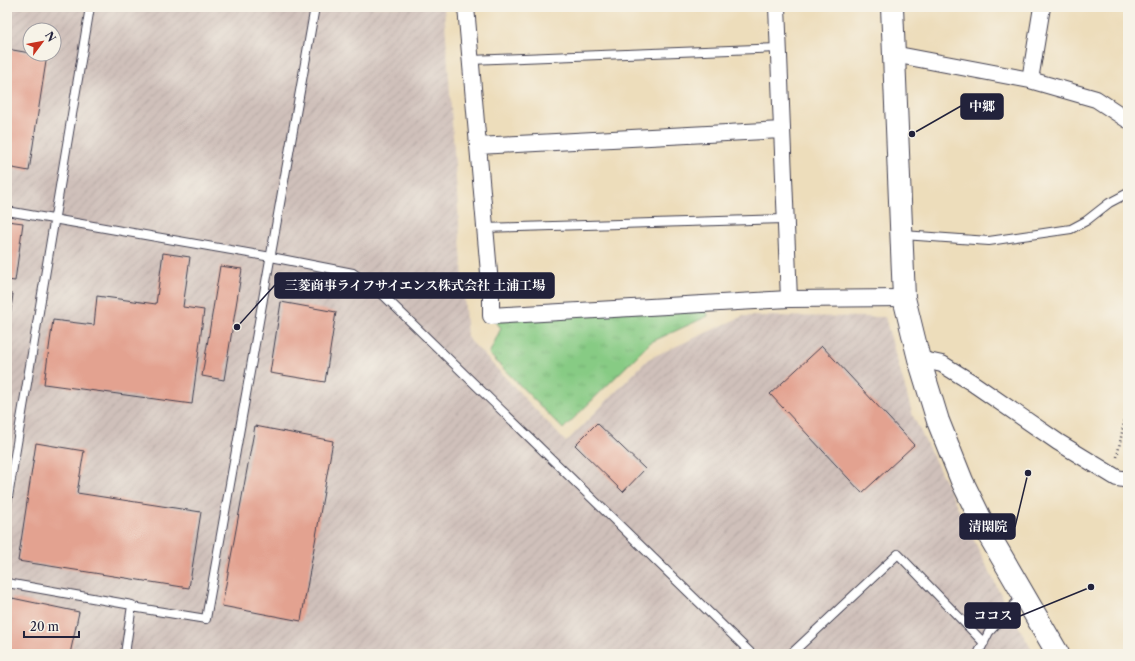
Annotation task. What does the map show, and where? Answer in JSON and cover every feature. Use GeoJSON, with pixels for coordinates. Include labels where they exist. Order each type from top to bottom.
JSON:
{"type":"FeatureCollection","features":[{"type":"Feature","properties":{"kind":"street"},"geometry":{"type":"LineString","coordinates":[[466,7],[491,296],[491,316],[788,300],[904,298]]}},
{"type":"Feature","properties":{"kind":"street"},"geometry":{"type":"LineString","coordinates":[[777,7],[788,300]]}},
{"type":"Feature","properties":{"kind":"street"},"geometry":{"type":"LineString","coordinates":[[892,7],[904,298],[919,359],[938,421],[962,481],[986,530],[1058,654]]}},
{"type":"Feature","properties":{"kind":"street"},"geometry":{"type":"LineString","coordinates":[[1030,80],[1042,7]]}},
{"type":"Feature","properties":{"kind":"street"},"geometry":{"type":"LineString","coordinates":[[893,54],[1030,80],[1096,99],[1128,120]]}},
{"type":"Feature","properties":{"kind":"street"},"geometry":{"type":"LineString","coordinates":[[478,146],[782,130]]}},
{"type":"Feature","properties":{"kind":"street"},"geometry":{"type":"LineString","coordinates":[[919,359],[942,364],[971,382],[1058,442],[1121,478]]}},
{"type":"Feature","properties":{"kind":"lane"},"geometry":{"type":"LineString","coordinates":[[7,502],[56,219],[90,7]]}},
{"type":"Feature","properties":{"kind":"lane"},"geometry":{"type":"LineString","coordinates":[[7,583],[132,605],[132,607],[206,619],[315,7]]}},
{"type":"Feature","properties":{"kind":"lane"},"geometry":{"type":"LineString","coordinates":[[470,60],[779,48]]}},
{"type":"Feature","properties":{"kind":"lane"},"geometry":{"type":"LineString","coordinates":[[901,235],[989,241],[1071,229],[1086,221],[1109,204],[1128,193]]}},
{"type":"Feature","properties":{"kind":"lane"},"geometry":{"type":"LineString","coordinates":[[7,211],[271,257],[353,273],[381,293],[752,654]]}},
{"type":"Feature","properties":{"kind":"lane"},"geometry":{"type":"LineString","coordinates":[[485,228],[785,219]]}},
{"type":"Feature","properties":{"kind":"lane"},"geometry":{"type":"LineString","coordinates":[[791,654],[898,554],[984,643]]}},
{"type":"Feature","properties":{"kind":"lane"},"geometry":{"type":"LineString","coordinates":[[978,654],[989,632],[1023,594]]}},
{"type":"Feature","properties":{"kind":"lane"},"geometry":{"type":"LineString","coordinates":[[125,654],[132,607]]}},
{"type":"Feature","properties":{"kind":"path"},"geometry":{"type":"LineString","coordinates":[[1121,478],[1128,402]]}},
{"type":"Feature","properties":{"kind":"shaded area"},"geometry":{"type":"Polygon","coordinates":[[[7,7],[444,7],[467,337],[566,442],[648,359],[743,316],[885,317],[913,416],[998,589],[1034,654],[7,654],[7,7]]]}},
{"type":"Feature","properties":{"kind":"green space"},"geometry":{"type":"Polygon","coordinates":[[[706,306],[708,316],[651,342],[563,429],[489,354],[501,328],[493,318],[706,306]]]}},
{"type":"Feature","properties":{"kind":"building"},"geometry":{"type":"Polygon","coordinates":[[[7,49],[22,52],[22,62],[46,62],[29,171],[7,167],[7,49]]]}},
{"type":"Feature","properties":{"kind":"building"},"geometry":{"type":"Polygon","coordinates":[[[7,221],[23,223],[15,281],[7,280],[7,221]]]}},
{"type":"Feature","properties":{"kind":"building"},"geometry":{"type":"Polygon","coordinates":[[[163,253],[190,257],[183,307],[204,310],[192,404],[44,384],[53,320],[94,325],[97,296],[156,304],[163,253]]]}},
{"type":"Feature","properties":{"kind":"building"},"geometry":{"type":"Polygon","coordinates":[[[220,266],[242,269],[224,380],[202,376],[220,266]]]}},
{"type":"Feature","properties":{"kind":"building"},"geometry":{"type":"Polygon","coordinates":[[[7,294],[13,294],[8,332],[7,332],[7,294]]]}},
{"type":"Feature","properties":{"kind":"building"},"geometry":{"type":"Polygon","coordinates":[[[281,302],[336,312],[325,382],[270,373],[281,302]]]}},
{"type":"Feature","properties":{"kind":"building"},"geometry":{"type":"Polygon","coordinates":[[[822,346],[914,445],[862,493],[770,394],[822,346]]]}},
{"type":"Feature","properties":{"kind":"building"},"geometry":{"type":"Polygon","coordinates":[[[597,423],[645,469],[623,492],[575,445],[597,423]]]}},
{"type":"Feature","properties":{"kind":"building"},"geometry":{"type":"Polygon","coordinates":[[[255,426],[333,441],[301,621],[222,606],[255,426]]]}},
{"type":"Feature","properties":{"kind":"building"},"geometry":{"type":"Polygon","coordinates":[[[36,443],[84,451],[77,493],[201,512],[189,588],[18,561],[36,443]]]}},
{"type":"Feature","properties":{"kind":"building"},"geometry":{"type":"Polygon","coordinates":[[[12,598],[79,612],[70,654],[7,654],[7,625],[12,598]]]}},
{"type":"Feature","properties":{"kind":"place","name":"中郷"},"geometry":{"type":"Point","coordinates":[912,134]}},
{"type":"Feature","properties":{"kind":"place","name":"三菱商事ライフサイエンス株式会社 土浦工場"},"geometry":{"type":"Point","coordinates":[237,327]}},
{"type":"Feature","properties":{"kind":"place","name":"清閑院"},"geometry":{"type":"Point","coordinates":[1028,473]}},
{"type":"Feature","properties":{"kind":"place","name":"ココス"},"geometry":{"type":"Point","coordinates":[1091,587]}}]}
